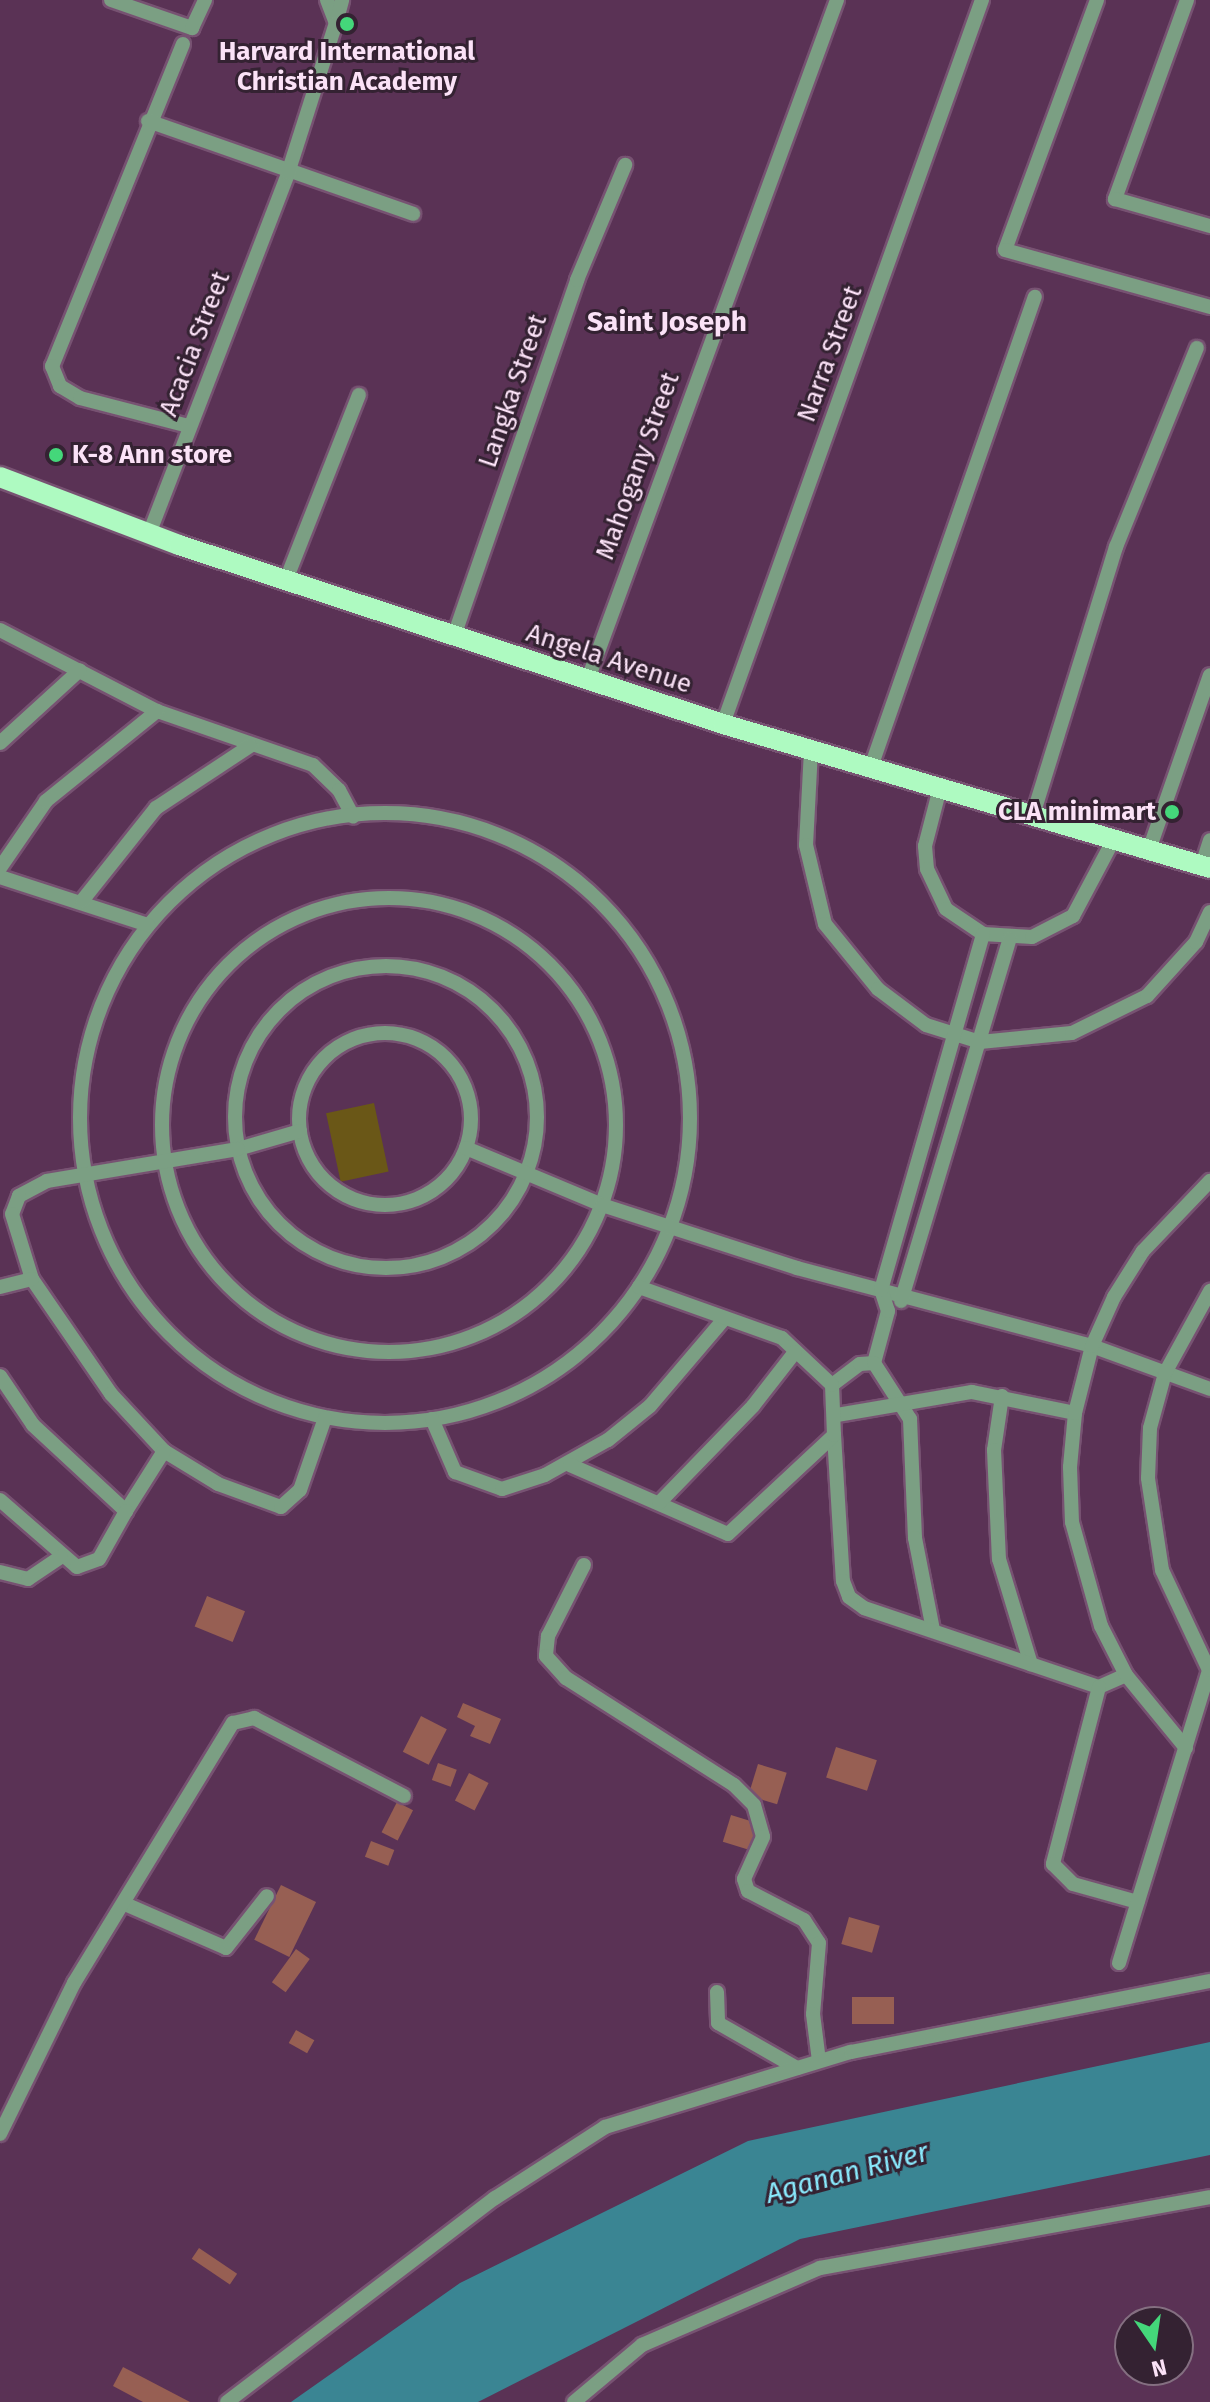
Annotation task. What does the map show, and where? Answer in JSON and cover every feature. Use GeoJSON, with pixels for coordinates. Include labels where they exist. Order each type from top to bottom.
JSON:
{"type":"FeatureCollection","features":[{"type":"Feature","properties":{"kind":"main road","name":"Angela Avenue"},"geometry":{"type":"LineString","coordinates":[[0,477],[149,534],[723,724],[1206,866]]}},
{"type":"Feature","properties":{"kind":"street"},"geometry":{"type":"LineString","coordinates":[[111,0],[192,28],[205,0]]}},
{"type":"Feature","properties":{"kind":"street"},"geometry":{"type":"LineString","coordinates":[[327,0],[336,23]]}},
{"type":"Feature","properties":{"kind":"street","name":"Acacia Street"},"geometry":{"type":"LineString","coordinates":[[149,534],[188,426],[288,173],[342,0]]}},
{"type":"Feature","properties":{"kind":"street","name":"Mahogany Street"},"geometry":{"type":"LineString","coordinates":[[588,679],[837,0]]}},
{"type":"Feature","properties":{"kind":"street","name":"Narra Street"},"geometry":{"type":"LineString","coordinates":[[723,724],[982,0]]}},
{"type":"Feature","properties":{"kind":"street"},"geometry":{"type":"LineString","coordinates":[[1097,0],[1005,250],[1210,307]]}},
{"type":"Feature","properties":{"kind":"street"},"geometry":{"type":"LineString","coordinates":[[1187,0],[1115,199],[1207,225],[1210,207]]}},
{"type":"Feature","properties":{"kind":"street"},"geometry":{"type":"LineString","coordinates":[[183,44],[148,121],[52,366],[60,386],[80,398],[188,426]]}},
{"type":"Feature","properties":{"kind":"street"},"geometry":{"type":"LineString","coordinates":[[148,121],[288,173],[413,214]]}},
{"type":"Feature","properties":{"kind":"street","name":"Langka Street"},"geometry":{"type":"LineString","coordinates":[[454,636],[577,280],[625,165]]}},
{"type":"Feature","properties":{"kind":"street"},"geometry":{"type":"LineString","coordinates":[[871,767],[1035,297]]}},
{"type":"Feature","properties":{"kind":"street"},"geometry":{"type":"LineString","coordinates":[[1033,815],[1116,547],[1197,348]]}},
{"type":"Feature","properties":{"kind":"street"},"geometry":{"type":"LineString","coordinates":[[286,580],[359,395]]}},
{"type":"Feature","properties":{"kind":"street"},"geometry":{"type":"LineString","coordinates":[[0,630],[157,711],[250,746],[313,765],[339,790],[353,816]]}},
{"type":"Feature","properties":{"kind":"street"},"geometry":{"type":"LineString","coordinates":[[0,743],[80,670]]}},
{"type":"Feature","properties":{"kind":"street"},"geometry":{"type":"LineString","coordinates":[[1149,850],[1210,675]]}},
{"type":"Feature","properties":{"kind":"street"},"geometry":{"type":"LineString","coordinates":[[0,868],[46,801],[157,711]]}},
{"type":"Feature","properties":{"kind":"street"},"geometry":{"type":"LineString","coordinates":[[82,901],[156,808],[250,746]]}},
{"type":"Feature","properties":{"kind":"street"},"geometry":{"type":"LineString","coordinates":[[811,750],[806,845],[825,924],[878,989],[926,1025],[980,1042],[1049,1039],[1112,1017],[1174,970],[1210,912]]}},
{"type":"Feature","properties":{"kind":"street"},"geometry":{"type":"LineString","coordinates":[[940,788],[925,846],[927,869],[946,909],[983,934],[1009,940],[1043,933],[1073,916],[1114,839]]}},
{"type":"Feature","properties":{"kind":"street"},"geometry":{"type":"LineString","coordinates":[[420,815],[497,834],[566,872],[624,926],[665,994],[687,1069],[690,1147],[672,1224],[639,1287],[608,1327],[538,1381],[481,1407],[432,1419],[325,1418],[221,1376],[158,1324],[111,1257],[81,1175],[79,1092],[87,1048],[119,967],[148,925],[232,855],[303,825],[353,816],[420,815]]}},
{"type":"Feature","properties":{"kind":"street"},"geometry":{"type":"LineString","coordinates":[[1206,866],[1210,840]]}},
{"type":"Feature","properties":{"kind":"street"},"geometry":{"type":"LineString","coordinates":[[0,877],[82,901],[148,925]]}},
{"type":"Feature","properties":{"kind":"street"},"geometry":{"type":"LineString","coordinates":[[370,900],[426,901],[479,918],[519,939],[568,984],[586,1012],[601,1042],[616,1107],[612,1173],[602,1205],[583,1243],[527,1305],[452,1343],[368,1351],[287,1328],[220,1278],[176,1208],[163,1162],[162,1101],[179,1036],[201,997],[238,955],[285,924],[326,908],[370,900]]}},
{"type":"Feature","properties":{"kind":"street"},"geometry":{"type":"LineString","coordinates":[[933,1630],[915,1538],[910,1419],[874,1363],[888,1311],[881,1290],[983,934]]}},
{"type":"Feature","properties":{"kind":"street"},"geometry":{"type":"LineString","coordinates":[[888,1311],[907,1297],[1009,940]]}},
{"type":"Feature","properties":{"kind":"street"},"geometry":{"type":"LineString","coordinates":[[402,968],[456,984],[501,1018],[517,1042],[536,1095],[537,1123],[527,1172],[505,1210],[478,1237],[408,1267],[370,1267],[333,1259],[280,1224],[250,1184],[238,1149],[240,1079],[273,1017],[306,990],[345,972],[402,968]]}},
{"type":"Feature","properties":{"kind":"street"},"geometry":{"type":"LineString","coordinates":[[387,1033],[428,1044],[459,1073],[471,1113],[466,1148],[435,1188],[395,1204],[372,1204],[332,1187],[306,1153],[300,1131],[304,1089],[321,1062],[346,1042],[387,1033]]}},
{"type":"Feature","properties":{"kind":"street"},"geometry":{"type":"LineString","coordinates":[[300,1131],[238,1149],[47,1181],[19,1196],[12,1214],[32,1279],[111,1394],[164,1451],[218,1484],[281,1507],[300,1490],[325,1418]]}},
{"type":"Feature","properties":{"kind":"street"},"geometry":{"type":"LineString","coordinates":[[466,1148],[602,1205],[881,1290],[1092,1346],[1210,1389]]}},
{"type":"Feature","properties":{"kind":"street"},"geometry":{"type":"LineString","coordinates":[[1186,1748],[1126,1675],[1101,1626],[1075,1535],[1070,1467],[1075,1413],[1092,1346],[1143,1251],[1210,1181]]}},
{"type":"Feature","properties":{"kind":"street"},"geometry":{"type":"LineString","coordinates":[[0,1287],[32,1279]]}},
{"type":"Feature","properties":{"kind":"street"},"geometry":{"type":"LineString","coordinates":[[639,1287],[782,1338],[832,1385],[837,1415],[834,1435],[843,1581],[849,1597],[933,1630],[1099,1687],[1126,1675]]}},
{"type":"Feature","properties":{"kind":"street"},"geometry":{"type":"LineString","coordinates":[[1119,1963],[1209,1670],[1162,1570],[1152,1527],[1150,1428],[1165,1373],[1210,1291]]}},
{"type":"Feature","properties":{"kind":"street"},"geometry":{"type":"LineString","coordinates":[[432,1419],[444,1460],[472,1480],[502,1489],[570,1465],[650,1406],[724,1319]]}},
{"type":"Feature","properties":{"kind":"street"},"geometry":{"type":"LineString","coordinates":[[659,1503],[753,1406],[795,1352]]}},
{"type":"Feature","properties":{"kind":"street"},"geometry":{"type":"LineString","coordinates":[[832,1385],[860,1364],[874,1363]]}},
{"type":"Feature","properties":{"kind":"street"},"geometry":{"type":"LineString","coordinates":[[0,1376],[33,1425],[126,1511]]}},
{"type":"Feature","properties":{"kind":"street"},"geometry":{"type":"LineString","coordinates":[[837,1415],[955,1393],[1002,1396],[1075,1413]]}},
{"type":"Feature","properties":{"kind":"street"},"geometry":{"type":"LineString","coordinates":[[1002,1396],[994,1450],[996,1532],[1012,1613],[1031,1664]]}},
{"type":"Feature","properties":{"kind":"street"},"geometry":{"type":"LineString","coordinates":[[570,1465],[728,1534],[834,1435]]}},
{"type":"Feature","properties":{"kind":"street"},"geometry":{"type":"LineString","coordinates":[[0,1500],[61,1557],[89,1566],[164,1451]]}},
{"type":"Feature","properties":{"kind":"street"},"geometry":{"type":"LineString","coordinates":[[0,1572],[28,1579],[61,1557]]}},
{"type":"Feature","properties":{"kind":"street"},"geometry":{"type":"LineString","coordinates":[[584,1565],[548,1636],[546,1656],[566,1678],[734,1785],[754,1805],[763,1837],[744,1879],[748,1891],[804,1920],[819,1943],[813,2014],[819,2061]]}},
{"type":"Feature","properties":{"kind":"street"},"geometry":{"type":"LineString","coordinates":[[1099,1687],[1053,1864],[1073,1884],[1138,1902]]}},
{"type":"Feature","properties":{"kind":"street"},"geometry":{"type":"LineString","coordinates":[[0,2134],[74,1983],[243,1717],[404,1796]]}},
{"type":"Feature","properties":{"kind":"street"},"geometry":{"type":"LineString","coordinates":[[125,1904],[226,1948],[238,1941],[267,1896]]}},
{"type":"Feature","properties":{"kind":"street"},"geometry":{"type":"LineString","coordinates":[[227,2402],[574,2143],[605,2127],[819,2061],[1210,1981]]}},
{"type":"Feature","properties":{"kind":"street"},"geometry":{"type":"LineString","coordinates":[[717,1992],[718,2023],[797,2068]]}},
{"type":"Feature","properties":{"kind":"street"},"geometry":{"type":"LineString","coordinates":[[574,2402],[642,2345],[820,2268],[1210,2197]]}},
{"type":"Feature","properties":{"kind":"shaded area"},"geometry":{"type":"Polygon","coordinates":[[[374,1103],[389,1171],[341,1182],[326,1113],[374,1103]]]}},
{"type":"Feature","properties":{"kind":"water","name":"Aganan River"},"geometry":{"type":"Polygon","coordinates":[[[1210,2042],[1210,2155],[800,2239],[478,2402],[291,2402],[460,2283],[748,2141],[1210,2042]]]}},
{"type":"Feature","properties":{"kind":"building"},"geometry":{"type":"Polygon","coordinates":[[[207,1596],[245,1611],[233,1642],[195,1627],[207,1596]]]}},
{"type":"Feature","properties":{"kind":"building"},"geometry":{"type":"Polygon","coordinates":[[[463,1703],[501,1719],[490,1744],[470,1736],[475,1726],[457,1717],[463,1703]]]}},
{"type":"Feature","properties":{"kind":"building"},"geometry":{"type":"Polygon","coordinates":[[[421,1716],[447,1729],[429,1765],[403,1752],[421,1716]]]}},
{"type":"Feature","properties":{"kind":"building"},"geometry":{"type":"Polygon","coordinates":[[[836,1747],[877,1760],[867,1791],[826,1777],[836,1747]]]}},
{"type":"Feature","properties":{"kind":"building"},"geometry":{"type":"Polygon","coordinates":[[[438,1763],[457,1770],[451,1787],[432,1780],[438,1763]]]}},
{"type":"Feature","properties":{"kind":"building"},"geometry":{"type":"Polygon","coordinates":[[[758,1764],[787,1773],[777,1804],[748,1796],[758,1764]]]}},
{"type":"Feature","properties":{"kind":"building"},"geometry":{"type":"Polygon","coordinates":[[[469,1773],[489,1783],[475,1811],[455,1801],[469,1773]]]}},
{"type":"Feature","properties":{"kind":"building"},"geometry":{"type":"Polygon","coordinates":[[[397,1802],[413,1810],[398,1840],[382,1832],[397,1802]]]}},
{"type":"Feature","properties":{"kind":"building"},"geometry":{"type":"Polygon","coordinates":[[[731,1815],[758,1823],[750,1850],[723,1842],[731,1815]]]}},
{"type":"Feature","properties":{"kind":"building"},"geometry":{"type":"Polygon","coordinates":[[[371,1841],[394,1850],[388,1866],[365,1857],[371,1841]]]}},
{"type":"Feature","properties":{"kind":"building"},"geometry":{"type":"Polygon","coordinates":[[[281,1885],[316,1902],[289,1957],[254,1940],[281,1885]]]}},
{"type":"Feature","properties":{"kind":"building"},"geometry":{"type":"Polygon","coordinates":[[[849,1917],[880,1926],[872,1953],[841,1944],[849,1917]]]}},
{"type":"Feature","properties":{"kind":"building"},"geometry":{"type":"Polygon","coordinates":[[[296,1949],[310,1959],[286,1992],[272,1982],[296,1949]]]}},
{"type":"Feature","properties":{"kind":"building"},"geometry":{"type":"Polygon","coordinates":[[[852,1997],[894,1997],[894,2024],[852,2024],[852,1997]]]}},
{"type":"Feature","properties":{"kind":"building"},"geometry":{"type":"Polygon","coordinates":[[[296,2030],[314,2040],[307,2053],[289,2043],[296,2030]]]}},
{"type":"Feature","properties":{"kind":"building"},"geometry":{"type":"Polygon","coordinates":[[[199,2248],[237,2274],[230,2285],[192,2259],[199,2248]]]}},
{"type":"Feature","properties":{"kind":"building"},"geometry":{"type":"Polygon","coordinates":[[[123,2367],[190,2402],[143,2402],[113,2386],[123,2367]]]}},
{"type":"Feature","properties":{"kind":"place","name":"Harvard International Christian Academy"},"geometry":{"type":"Point","coordinates":[347,24]}},
{"type":"Feature","properties":{"kind":"place","name":"K-8 Ann store"},"geometry":{"type":"Point","coordinates":[56,455]}},
{"type":"Feature","properties":{"kind":"place","name":"CLA minimart"},"geometry":{"type":"Point","coordinates":[1172,812]}},
{"type":"Feature","properties":{"kind":"district","name":"Saint Joseph"},"geometry":{"type":"Point","coordinates":[667,322]}}]}
